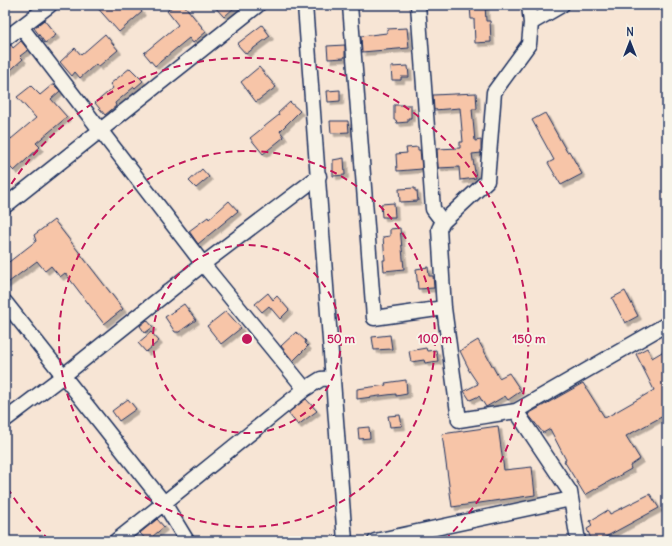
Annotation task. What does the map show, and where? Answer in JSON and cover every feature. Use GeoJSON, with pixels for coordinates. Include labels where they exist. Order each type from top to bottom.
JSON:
{"type":"FeatureCollection","features":[{"type":"Feature","properties":{"kind":"street"},"geometry":{"type":"LineString","coordinates":[[5,39],[50,5]]}},
{"type":"Feature","properties":{"kind":"street"},"geometry":{"type":"LineString","coordinates":[[5,206],[258,5]]}},
{"type":"Feature","properties":{"kind":"street"},"geometry":{"type":"LineString","coordinates":[[306,5],[344,541]]}},
{"type":"Feature","properties":{"kind":"street"},"geometry":{"type":"LineString","coordinates":[[350,5],[374,318],[444,308]]}},
{"type":"Feature","properties":{"kind":"street"},"geometry":{"type":"LineString","coordinates":[[418,5],[433,209],[443,222]]}},
{"type":"Feature","properties":{"kind":"street"},"geometry":{"type":"LineString","coordinates":[[529,5],[531,23],[529,44],[494,92],[487,181],[443,222],[439,229],[444,308],[459,420],[516,410],[667,324]]}},
{"type":"Feature","properties":{"kind":"street"},"geometry":{"type":"LineString","coordinates":[[531,23],[562,5]]}},
{"type":"Feature","properties":{"kind":"street"},"geometry":{"type":"LineString","coordinates":[[21,27],[203,264],[305,389]]}},
{"type":"Feature","properties":{"kind":"street"},"geometry":{"type":"LineString","coordinates":[[5,420],[63,376],[203,264],[318,176]]}},
{"type":"Feature","properties":{"kind":"street"},"geometry":{"type":"LineString","coordinates":[[5,302],[164,504],[187,541]]}},
{"type":"Feature","properties":{"kind":"street"},"geometry":{"type":"LineString","coordinates":[[125,538],[164,504],[305,389],[321,379],[333,378]]}},
{"type":"Feature","properties":{"kind":"street"},"geometry":{"type":"LineString","coordinates":[[516,410],[570,492],[578,541]]}},
{"type":"Feature","properties":{"kind":"street"},"geometry":{"type":"LineString","coordinates":[[375,541],[571,499]]}},
{"type":"Feature","properties":{"kind":"building"},"geometry":{"type":"Polygon","coordinates":[[[95,5],[136,5],[142,12],[119,32],[95,5]]]}},
{"type":"Feature","properties":{"kind":"building"},"geometry":{"type":"Polygon","coordinates":[[[174,5],[184,5],[206,32],[193,43],[189,38],[155,66],[144,53],[178,25],[167,11],[174,5]]]}},
{"type":"Feature","properties":{"kind":"building"},"geometry":{"type":"Polygon","coordinates":[[[213,5],[237,5],[224,17],[213,5]]]}},
{"type":"Feature","properties":{"kind":"building"},"geometry":{"type":"Polygon","coordinates":[[[485,5],[486,21],[490,21],[491,42],[475,43],[474,19],[471,19],[470,6],[485,5]]]}},
{"type":"Feature","properties":{"kind":"building"},"geometry":{"type":"Polygon","coordinates":[[[44,20],[56,35],[45,43],[34,28],[44,20]]]}},
{"type":"Feature","properties":{"kind":"building"},"geometry":{"type":"Polygon","coordinates":[[[262,25],[270,36],[246,54],[237,44],[262,25]]]}},
{"type":"Feature","properties":{"kind":"building"},"geometry":{"type":"Polygon","coordinates":[[[407,28],[409,48],[362,52],[361,36],[387,33],[387,29],[407,28]]]}},
{"type":"Feature","properties":{"kind":"building"},"geometry":{"type":"Polygon","coordinates":[[[105,34],[118,50],[98,67],[96,64],[80,78],[75,72],[72,76],[60,62],[75,48],[81,55],[105,34]]]}},
{"type":"Feature","properties":{"kind":"building"},"geometry":{"type":"Polygon","coordinates":[[[21,41],[28,50],[20,56],[23,59],[5,75],[5,47],[11,45],[13,48],[21,41]]]}},
{"type":"Feature","properties":{"kind":"building"},"geometry":{"type":"Polygon","coordinates":[[[345,45],[344,58],[328,59],[327,46],[345,45]]]}},
{"type":"Feature","properties":{"kind":"building"},"geometry":{"type":"Polygon","coordinates":[[[408,66],[409,77],[401,77],[401,80],[392,80],[391,67],[408,66]]]}},
{"type":"Feature","properties":{"kind":"building"},"geometry":{"type":"Polygon","coordinates":[[[259,67],[276,87],[256,102],[241,82],[259,67]]]}},
{"type":"Feature","properties":{"kind":"building"},"geometry":{"type":"Polygon","coordinates":[[[130,68],[143,81],[115,103],[116,106],[105,115],[95,103],[113,88],[110,84],[130,68]]]}},
{"type":"Feature","properties":{"kind":"building"},"geometry":{"type":"Polygon","coordinates":[[[52,85],[60,91],[51,99],[67,117],[36,143],[40,147],[14,171],[5,162],[5,132],[11,139],[36,118],[17,97],[31,86],[40,95],[52,85]]]}},
{"type":"Feature","properties":{"kind":"building"},"geometry":{"type":"Polygon","coordinates":[[[340,90],[340,101],[328,102],[327,91],[340,90]]]}},
{"type":"Feature","properties":{"kind":"building"},"geometry":{"type":"Polygon","coordinates":[[[476,93],[477,109],[472,109],[475,141],[481,140],[481,153],[472,154],[476,178],[460,180],[459,167],[438,168],[437,149],[460,148],[460,142],[463,142],[460,108],[434,110],[433,95],[476,93]]]}},
{"type":"Feature","properties":{"kind":"building"},"geometry":{"type":"Polygon","coordinates":[[[290,102],[300,111],[280,131],[284,137],[263,154],[250,138],[279,115],[278,113],[290,102]]]}},
{"type":"Feature","properties":{"kind":"building"},"geometry":{"type":"Polygon","coordinates":[[[394,105],[411,105],[411,118],[408,118],[408,122],[397,123],[396,120],[394,120],[394,105]]]}},
{"type":"Feature","properties":{"kind":"building"},"geometry":{"type":"Polygon","coordinates":[[[545,113],[567,152],[569,151],[582,174],[561,185],[548,163],[554,160],[532,120],[545,113]]]}},
{"type":"Feature","properties":{"kind":"building"},"geometry":{"type":"Polygon","coordinates":[[[330,121],[348,121],[349,132],[331,133],[330,121]]]}},
{"type":"Feature","properties":{"kind":"building"},"geometry":{"type":"Polygon","coordinates":[[[418,147],[418,150],[420,150],[422,169],[397,171],[396,154],[407,153],[406,148],[418,147]]]}},
{"type":"Feature","properties":{"kind":"building"},"geometry":{"type":"Polygon","coordinates":[[[344,158],[345,175],[333,176],[333,160],[344,158]]]}},
{"type":"Feature","properties":{"kind":"building"},"geometry":{"type":"Polygon","coordinates":[[[202,169],[209,177],[196,188],[189,181],[202,169]]]}},
{"type":"Feature","properties":{"kind":"building"},"geometry":{"type":"Polygon","coordinates":[[[415,188],[415,191],[417,191],[418,201],[400,202],[399,189],[415,188]]]}},
{"type":"Feature","properties":{"kind":"building"},"geometry":{"type":"Polygon","coordinates":[[[229,201],[238,211],[198,244],[189,231],[208,217],[209,219],[229,201]]]}},
{"type":"Feature","properties":{"kind":"building"},"geometry":{"type":"Polygon","coordinates":[[[394,203],[395,217],[382,217],[381,204],[394,203]]]}},
{"type":"Feature","properties":{"kind":"building"},"geometry":{"type":"Polygon","coordinates":[[[54,220],[123,309],[104,324],[65,273],[60,277],[51,266],[45,271],[37,261],[5,285],[5,265],[36,241],[34,235],[54,220]]]}},
{"type":"Feature","properties":{"kind":"building"},"geometry":{"type":"Polygon","coordinates":[[[400,228],[404,269],[384,271],[383,260],[385,260],[383,237],[390,236],[390,229],[400,228]]]}},
{"type":"Feature","properties":{"kind":"building"},"geometry":{"type":"Polygon","coordinates":[[[428,267],[429,276],[433,276],[434,288],[418,289],[416,269],[428,267]]]}},
{"type":"Feature","properties":{"kind":"building"},"geometry":{"type":"Polygon","coordinates":[[[625,291],[638,316],[625,323],[612,298],[625,291]]]}},
{"type":"Feature","properties":{"kind":"building"},"geometry":{"type":"Polygon","coordinates":[[[268,293],[273,300],[277,296],[289,310],[280,319],[269,306],[262,312],[255,304],[268,293]]]}},
{"type":"Feature","properties":{"kind":"building"},"geometry":{"type":"Polygon","coordinates":[[[184,304],[196,320],[179,332],[175,332],[165,317],[184,304]]]}},
{"type":"Feature","properties":{"kind":"building"},"geometry":{"type":"Polygon","coordinates":[[[226,311],[241,328],[221,344],[207,326],[226,311]]]}},
{"type":"Feature","properties":{"kind":"building"},"geometry":{"type":"Polygon","coordinates":[[[147,320],[153,327],[145,333],[140,326],[147,320]]]}},
{"type":"Feature","properties":{"kind":"building"},"geometry":{"type":"Polygon","coordinates":[[[151,332],[159,341],[146,352],[138,343],[151,332]]]}},
{"type":"Feature","properties":{"kind":"building"},"geometry":{"type":"Polygon","coordinates":[[[296,332],[306,341],[305,343],[308,346],[293,361],[281,346],[296,332]]]}},
{"type":"Feature","properties":{"kind":"building"},"geometry":{"type":"Polygon","coordinates":[[[390,335],[392,349],[374,350],[372,337],[390,335]]]}},
{"type":"Feature","properties":{"kind":"building"},"geometry":{"type":"Polygon","coordinates":[[[478,340],[499,378],[509,373],[521,391],[508,400],[505,396],[486,407],[479,396],[470,400],[464,391],[478,384],[468,369],[460,351],[478,340]]]}},
{"type":"Feature","properties":{"kind":"building"},"geometry":{"type":"Polygon","coordinates":[[[426,348],[427,351],[436,350],[438,361],[425,363],[424,360],[411,362],[409,351],[426,348]]]}},
{"type":"Feature","properties":{"kind":"building"},"geometry":{"type":"Polygon","coordinates":[[[647,348],[652,358],[667,349],[667,414],[626,436],[640,459],[630,466],[631,469],[585,495],[564,461],[566,460],[550,429],[543,433],[528,414],[583,383],[605,418],[654,390],[636,354],[647,348]]]}},
{"type":"Feature","properties":{"kind":"building"},"geometry":{"type":"Polygon","coordinates":[[[406,380],[407,394],[357,399],[357,389],[386,385],[385,383],[406,380]]]}},
{"type":"Feature","properties":{"kind":"building"},"geometry":{"type":"Polygon","coordinates":[[[128,399],[136,409],[119,421],[112,411],[128,399]]]}},
{"type":"Feature","properties":{"kind":"building"},"geometry":{"type":"Polygon","coordinates":[[[306,399],[317,411],[298,425],[288,413],[306,399]]]}},
{"type":"Feature","properties":{"kind":"building"},"geometry":{"type":"Polygon","coordinates":[[[400,415],[402,426],[390,427],[388,416],[400,415]]]}},
{"type":"Feature","properties":{"kind":"building"},"geometry":{"type":"Polygon","coordinates":[[[498,426],[504,470],[532,467],[535,495],[452,507],[442,434],[498,426]]]}},
{"type":"Feature","properties":{"kind":"building"},"geometry":{"type":"Polygon","coordinates":[[[369,427],[370,438],[359,439],[358,428],[369,427]]]}},
{"type":"Feature","properties":{"kind":"building"},"geometry":{"type":"Polygon","coordinates":[[[650,494],[659,508],[598,541],[592,541],[587,529],[592,526],[590,521],[608,510],[610,514],[650,494]]]}},
{"type":"Feature","properties":{"kind":"building"},"geometry":{"type":"Polygon","coordinates":[[[157,519],[164,527],[147,541],[140,533],[157,519]]]}}]}
